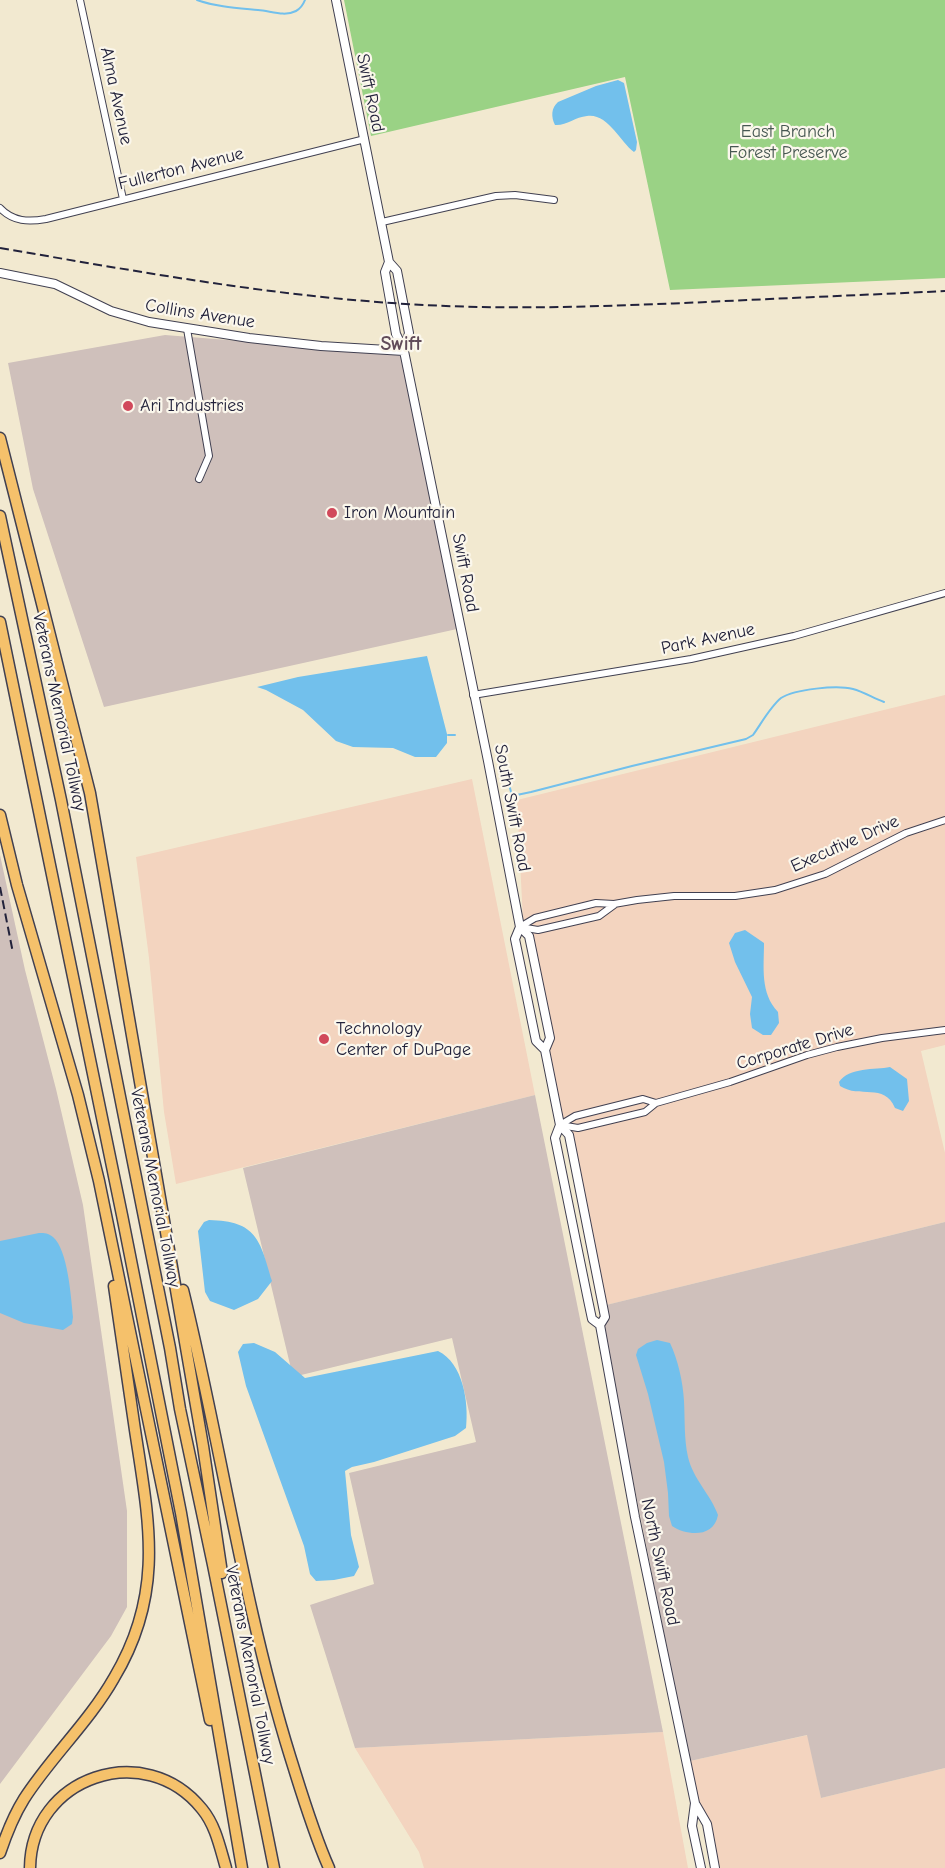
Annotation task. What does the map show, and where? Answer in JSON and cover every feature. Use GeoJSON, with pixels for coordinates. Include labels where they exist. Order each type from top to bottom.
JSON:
{"type":"FeatureCollection","features":[{"type":"Feature","properties":{"kind":"highway"},"geometry":{"type":"LineString","coordinates":[[0,438],[90,793],[203,1446],[240,1698]]}},
{"type":"Feature","properties":{"kind":"highway","name":"Veterans Memorial Tollway"},"geometry":{"type":"LineString","coordinates":[[0,516],[63,812],[170,1348],[180,1409],[274,1868]]}},
{"type":"Feature","properties":{"kind":"highway","name":"Veterans Memorial Tollway"},"geometry":{"type":"LineString","coordinates":[[0,622],[181,1513],[241,1866]]}},
{"type":"Feature","properties":{"kind":"highway"},"geometry":{"type":"LineString","coordinates":[[0,815],[17,885],[78,1095],[99,1181],[187,1616],[241,1866]]}},
{"type":"Feature","properties":{"kind":"highway"},"geometry":{"type":"LineString","coordinates":[[0,1853],[22,1802],[101,1699],[128,1654],[138,1628],[148,1584],[150,1539],[146,1499],[99,1181]]}},
{"type":"Feature","properties":{"kind":"highway"},"geometry":{"type":"LineString","coordinates":[[162,1205],[197,1347],[260,1648],[309,1815],[329,1868]]}},
{"type":"Feature","properties":{"kind":"highway"},"geometry":{"type":"LineString","coordinates":[[30,1868],[35,1837],[44,1818],[58,1800],[87,1780],[107,1774],[127,1772],[165,1780],[190,1797],[204,1811],[214,1829],[226,1868]]}},
{"type":"Feature","properties":{"kind":"street","name":"Alma Avenue"},"geometry":{"type":"LineString","coordinates":[[80,0],[123,199]]}},
{"type":"Feature","properties":{"kind":"street","name":"Swift Road"},"geometry":{"type":"LineString","coordinates":[[336,0],[389,262],[397,271],[409,333],[404,351]]}},
{"type":"Feature","properties":{"kind":"street","name":"Fullerton Avenue"},"geometry":{"type":"LineString","coordinates":[[2,211],[19,220],[36,220],[365,139]]}},
{"type":"Feature","properties":{"kind":"street"},"geometry":{"type":"LineString","coordinates":[[382,222],[496,196],[515,195],[554,200]]}},
{"type":"Feature","properties":{"kind":"street","name":"Swift Road"},"geometry":{"type":"LineString","coordinates":[[389,262],[385,272],[396,334],[404,351],[473,695]]}},
{"type":"Feature","properties":{"kind":"street","name":"Collins Avenue"},"geometry":{"type":"LineString","coordinates":[[0,273],[55,284],[127,317],[187,329],[321,346],[404,351]]}},
{"type":"Feature","properties":{"kind":"street"},"geometry":{"type":"LineString","coordinates":[[187,329],[209,456],[199,479]]}},
{"type":"Feature","properties":{"kind":"street","name":"Park Avenue"},"geometry":{"type":"LineString","coordinates":[[473,695],[691,659],[794,636],[945,593]]}},
{"type":"Feature","properties":{"kind":"street","name":"South Swift Road"},"geometry":{"type":"LineString","coordinates":[[473,695],[520,927],[529,936],[545,1015],[549,1038],[545,1050],[560,1125]]}},
{"type":"Feature","properties":{"kind":"street","name":"Executive Drive"},"geometry":{"type":"LineString","coordinates":[[520,927],[535,918],[596,903],[614,904],[651,898],[735,896],[775,890],[825,874],[906,832],[945,820]]}},
{"type":"Feature","properties":{"kind":"street","name":"Executive Drive"},"geometry":{"type":"LineString","coordinates":[[520,927],[538,930],[599,916],[614,904]]}},
{"type":"Feature","properties":{"kind":"street","name":"South Swift Road"},"geometry":{"type":"LineString","coordinates":[[520,927],[515,939],[536,1041],[545,1050]]}},
{"type":"Feature","properties":{"kind":"street","name":"Corporate Drive"},"geometry":{"type":"LineString","coordinates":[[560,1125],[578,1128],[645,1112],[656,1103],[730,1082],[837,1047],[882,1038],[945,1030]]}},
{"type":"Feature","properties":{"kind":"street","name":"Corporate Drive"},"geometry":{"type":"LineString","coordinates":[[560,1125],[576,1116],[643,1100],[656,1103]]}},
{"type":"Feature","properties":{"kind":"street","name":"North Swift Road"},"geometry":{"type":"LineString","coordinates":[[600,1325],[592,1319],[564,1184],[555,1138],[560,1125],[569,1135],[605,1317],[600,1325],[635,1517],[695,1803],[707,1824],[715,1868]]}},
{"type":"Feature","properties":{"kind":"street","name":"North Swift Road"},"geometry":{"type":"LineString","coordinates":[[695,1803],[692,1826],[701,1868]]}},
{"type":"Feature","properties":{"kind":"shaded area"},"geometry":{"type":"Polygon","coordinates":[[[165,335],[403,354],[457,629],[104,707],[33,489],[8,363],[165,335]]]}},
{"type":"Feature","properties":{"kind":"shaded area"},"geometry":{"type":"Polygon","coordinates":[[[945,695],[945,1045],[921,1051],[945,1153],[945,1222],[598,1307],[523,921],[517,800],[945,695]]]}},
{"type":"Feature","properties":{"kind":"shaded area"},"geometry":{"type":"Polygon","coordinates":[[[472,779],[535,1095],[176,1184],[164,1112],[149,958],[136,857],[472,779]]]}},
{"type":"Feature","properties":{"kind":"shaded area"},"geometry":{"type":"Polygon","coordinates":[[[0,855],[25,970],[83,1205],[127,1511],[127,1607],[111,1636],[0,1784],[0,855]]]}},
{"type":"Feature","properties":{"kind":"shaded area"},"geometry":{"type":"Polygon","coordinates":[[[535,1095],[663,1732],[355,1748],[310,1605],[374,1584],[349,1473],[476,1442],[452,1338],[293,1377],[243,1168],[535,1095]]]}},
{"type":"Feature","properties":{"kind":"shaded area"},"geometry":{"type":"Polygon","coordinates":[[[945,1222],[945,1768],[821,1798],[807,1735],[690,1761],[598,1307],[945,1222]]]}},
{"type":"Feature","properties":{"kind":"shaded area"},"geometry":{"type":"Polygon","coordinates":[[[663,1732],[688,1868],[424,1868],[419,1852],[355,1748],[663,1732]]]}},
{"type":"Feature","properties":{"kind":"shaded area"},"geometry":{"type":"Polygon","coordinates":[[[808,1735],[821,1798],[945,1768],[945,1868],[711,1868],[690,1761],[808,1735]]]}},
{"type":"Feature","properties":{"kind":"green space","name":"East Branch Forest Preserve"},"geometry":{"type":"Polygon","coordinates":[[[344,0],[945,0],[945,278],[670,290],[625,77],[371,136],[344,0]]]}},
{"type":"Feature","properties":{"kind":"water"},"geometry":{"type":"Polygon","coordinates":[[[618,80],[624,83],[637,142],[634,152],[607,123],[594,116],[555,125],[552,113],[558,102],[596,86],[618,80]]]}},
{"type":"Feature","properties":{"kind":"water"},"geometry":{"type":"Polygon","coordinates":[[[427,656],[447,734],[447,743],[436,757],[415,757],[393,748],[353,747],[336,741],[303,710],[257,687],[298,677],[427,656]]]}},
{"type":"Feature","properties":{"kind":"water"},"geometry":{"type":"Polygon","coordinates":[[[745,930],[764,943],[766,988],[772,1005],[778,1012],[779,1023],[771,1035],[763,1035],[752,1028],[750,1014],[752,997],[735,962],[729,943],[735,933],[745,930]]]}},
{"type":"Feature","properties":{"kind":"water"},"geometry":{"type":"Polygon","coordinates":[[[890,1067],[907,1079],[909,1101],[903,1111],[895,1108],[885,1095],[848,1090],[840,1086],[839,1082],[843,1077],[856,1071],[890,1067]]]}},
{"type":"Feature","properties":{"kind":"water"},"geometry":{"type":"Polygon","coordinates":[[[225,1221],[247,1229],[254,1236],[264,1254],[272,1281],[258,1299],[234,1310],[210,1301],[205,1292],[198,1231],[204,1222],[225,1221]]]}},
{"type":"Feature","properties":{"kind":"water"},"geometry":{"type":"Polygon","coordinates":[[[39,1233],[53,1237],[58,1243],[65,1263],[73,1317],[72,1324],[63,1330],[24,1323],[0,1313],[0,1241],[39,1233]]]}},
{"type":"Feature","properties":{"kind":"water"},"geometry":{"type":"Polygon","coordinates":[[[657,1340],[670,1343],[680,1371],[683,1386],[685,1436],[690,1465],[718,1515],[711,1528],[699,1533],[685,1532],[672,1526],[669,1516],[664,1462],[636,1355],[638,1349],[657,1340]]]}},
{"type":"Feature","properties":{"kind":"water"},"geometry":{"type":"Polygon","coordinates":[[[254,1343],[275,1352],[305,1378],[438,1351],[447,1357],[459,1374],[465,1395],[466,1428],[455,1436],[345,1471],[351,1535],[359,1567],[354,1576],[316,1581],[310,1574],[304,1546],[246,1386],[238,1352],[243,1344],[254,1343]]]}},
{"type":"Feature","properties":{"kind":"waterway"},"geometry":{"type":"LineString","coordinates":[[197,0],[220,6],[282,14],[297,10],[305,0]]}},
{"type":"Feature","properties":{"kind":"waterway"},"geometry":{"type":"LineString","coordinates":[[502,756],[512,796],[746,739],[753,735],[781,698],[796,692],[846,688],[857,690],[884,702]]}},
{"type":"Feature","properties":{"kind":"waterway"},"geometry":{"type":"LineString","coordinates":[[448,735],[455,735]]}},
{"type":"Feature","properties":{"kind":"railway"},"geometry":{"type":"LineString","coordinates":[[0,248],[265,290],[371,302],[425,305],[601,306],[945,291]]}},
{"type":"Feature","properties":{"kind":"railway"},"geometry":{"type":"LineString","coordinates":[[0,887],[13,953]]}},
{"type":"Feature","properties":{"kind":"place","name":"Ari Industries"},"geometry":{"type":"Point","coordinates":[128,406]}},
{"type":"Feature","properties":{"kind":"place","name":"Iron Mountain"},"geometry":{"type":"Point","coordinates":[332,513]}},
{"type":"Feature","properties":{"kind":"place","name":"Technology Center of DuPage"},"geometry":{"type":"Point","coordinates":[324,1039]}},
{"type":"Feature","properties":{"kind":"district","name":"Swift"},"geometry":{"type":"Point","coordinates":[401,344]}}]}
